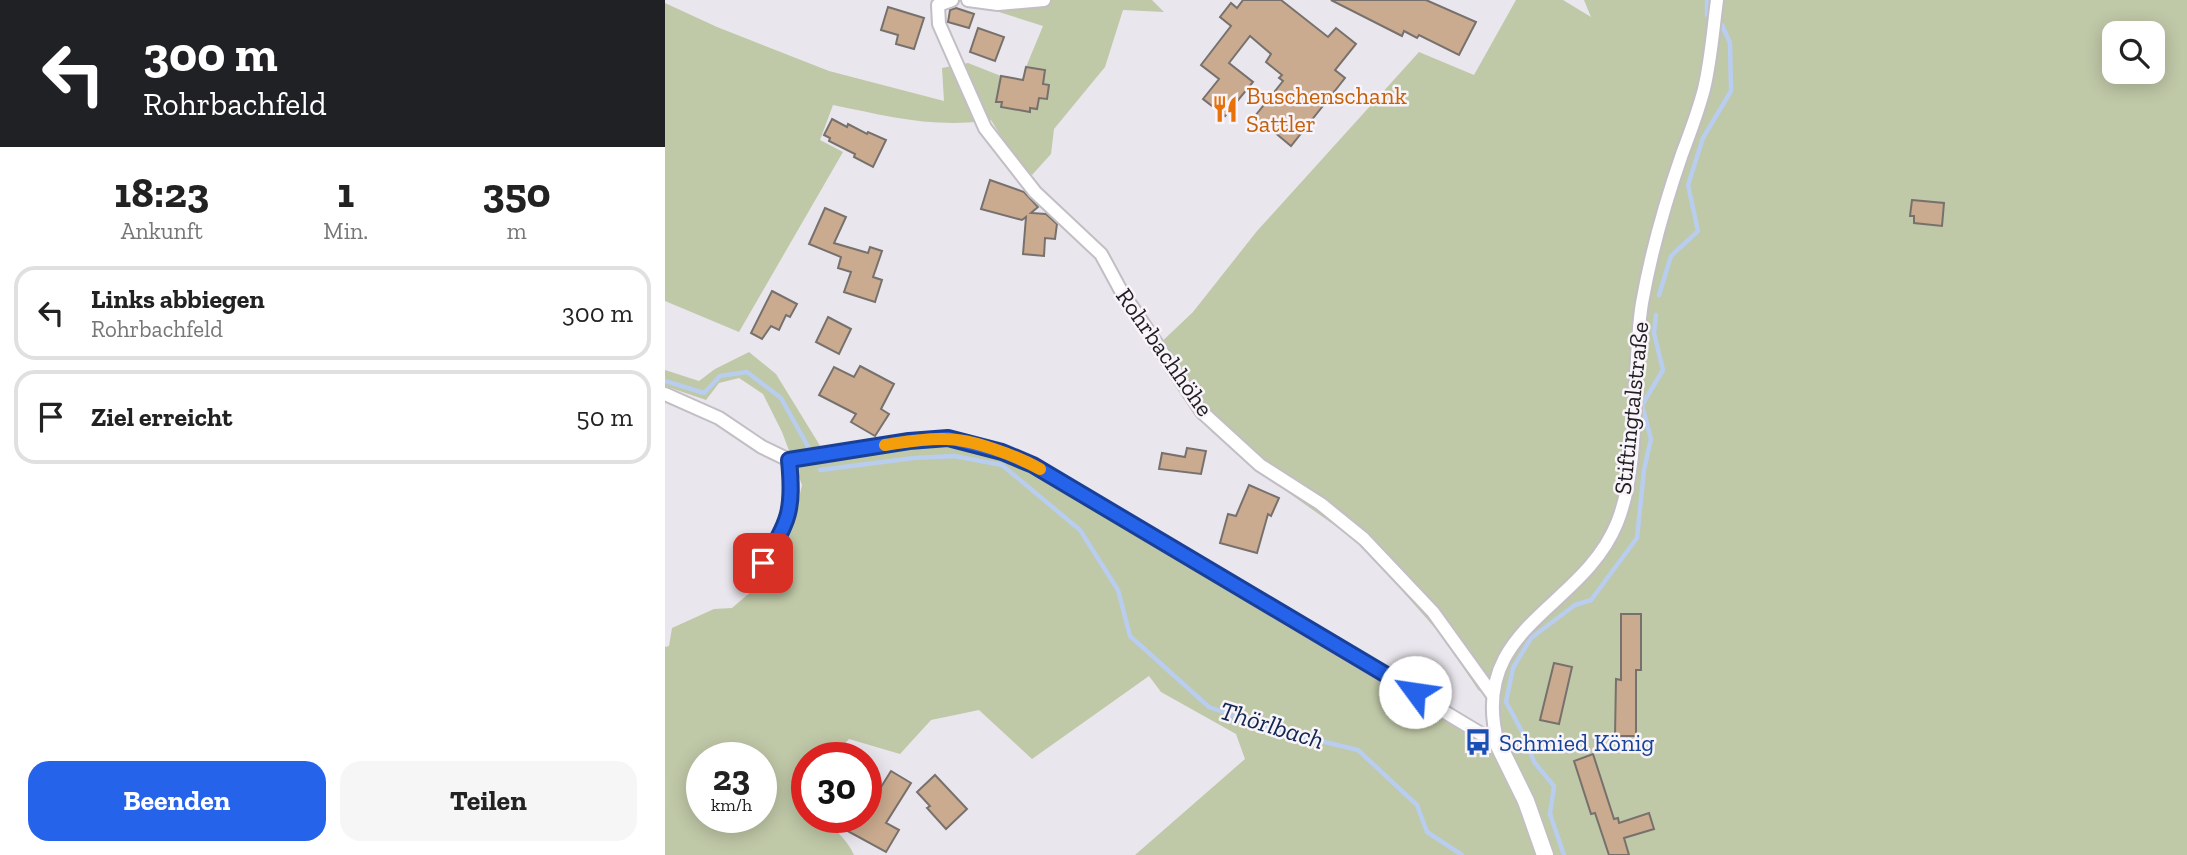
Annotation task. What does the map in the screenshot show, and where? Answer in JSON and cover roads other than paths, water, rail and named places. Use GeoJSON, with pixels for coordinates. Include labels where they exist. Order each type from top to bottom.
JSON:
{"type":"FeatureCollection","features":[{"type":"Feature","properties":{"kind":"street","name":"Rohrbachhöhe"},"geometry":{"type":"LineString","coordinates":[[952,0],[938,5],[939,24],[985,128],[1035,192],[1101,254],[1120,289],[1202,412],[1260,465],[1321,505],[1364,539],[1433,612],[1492,694]]}},
{"type":"Feature","properties":{"kind":"street"},"geometry":{"type":"LineString","coordinates":[[968,0],[998,4],[1044,0]]}},
{"type":"Feature","properties":{"kind":"street","name":"Stiftingtalstraße"},"geometry":{"type":"LineString","coordinates":[[1545,855],[1526,801],[1498,744],[1493,726],[1492,694],[1503,659],[1513,644],[1539,614],[1580,577],[1598,556],[1617,523],[1627,482],[1646,280],[1658,230],[1704,89],[1717,0]]}},
{"type":"Feature","properties":{"kind":"street"},"geometry":{"type":"LineString","coordinates":[[665,394],[719,418],[762,447],[789,460],[909,441],[948,438],[1002,452],[1033,465],[1404,685],[1498,744]]}},
{"type":"Feature","properties":{"kind":"street"},"geometry":{"type":"LineString","coordinates":[[752,582],[785,526],[791,497],[789,460]]}},
{"type":"Feature","properties":{"kind":"waterway"},"geometry":{"type":"LineString","coordinates":[[1707,0],[1707,15]]}},
{"type":"Feature","properties":{"kind":"waterway"},"geometry":{"type":"LineString","coordinates":[[1659,295],[1671,256],[1698,231],[1688,185],[1703,138],[1731,91],[1730,43],[1722,25]]}},
{"type":"Feature","properties":{"kind":"waterway"},"geometry":{"type":"LineString","coordinates":[[1564,855],[1550,814],[1554,786],[1534,762],[1526,739],[1506,702],[1513,668],[1531,638],[1575,605],[1591,600],[1637,538],[1644,470],[1651,439],[1642,405],[1663,370],[1654,333],[1656,315]]}},
{"type":"Feature","properties":{"kind":"waterway","name":"Thörlbach"},"geometry":{"type":"LineString","coordinates":[[665,381],[704,393],[720,376],[747,372],[781,398],[810,450]]}},
{"type":"Feature","properties":{"kind":"waterway","name":"Thörlbach"},"geometry":{"type":"LineString","coordinates":[[820,470],[914,458],[954,456],[1002,465],[1080,530],[1118,590],[1130,636],[1209,707],[1270,729],[1358,750],[1417,805],[1427,832],[1462,855]]}},
{"type":"Feature","properties":{"kind":"place","name":"Buschenschank Sattler"},"geometry":{"type":"Point","coordinates":[1225,109]}},
{"type":"Feature","properties":{"kind":"place","name":"Schmied König"},"geometry":{"type":"Point","coordinates":[1478,742]}}]}
